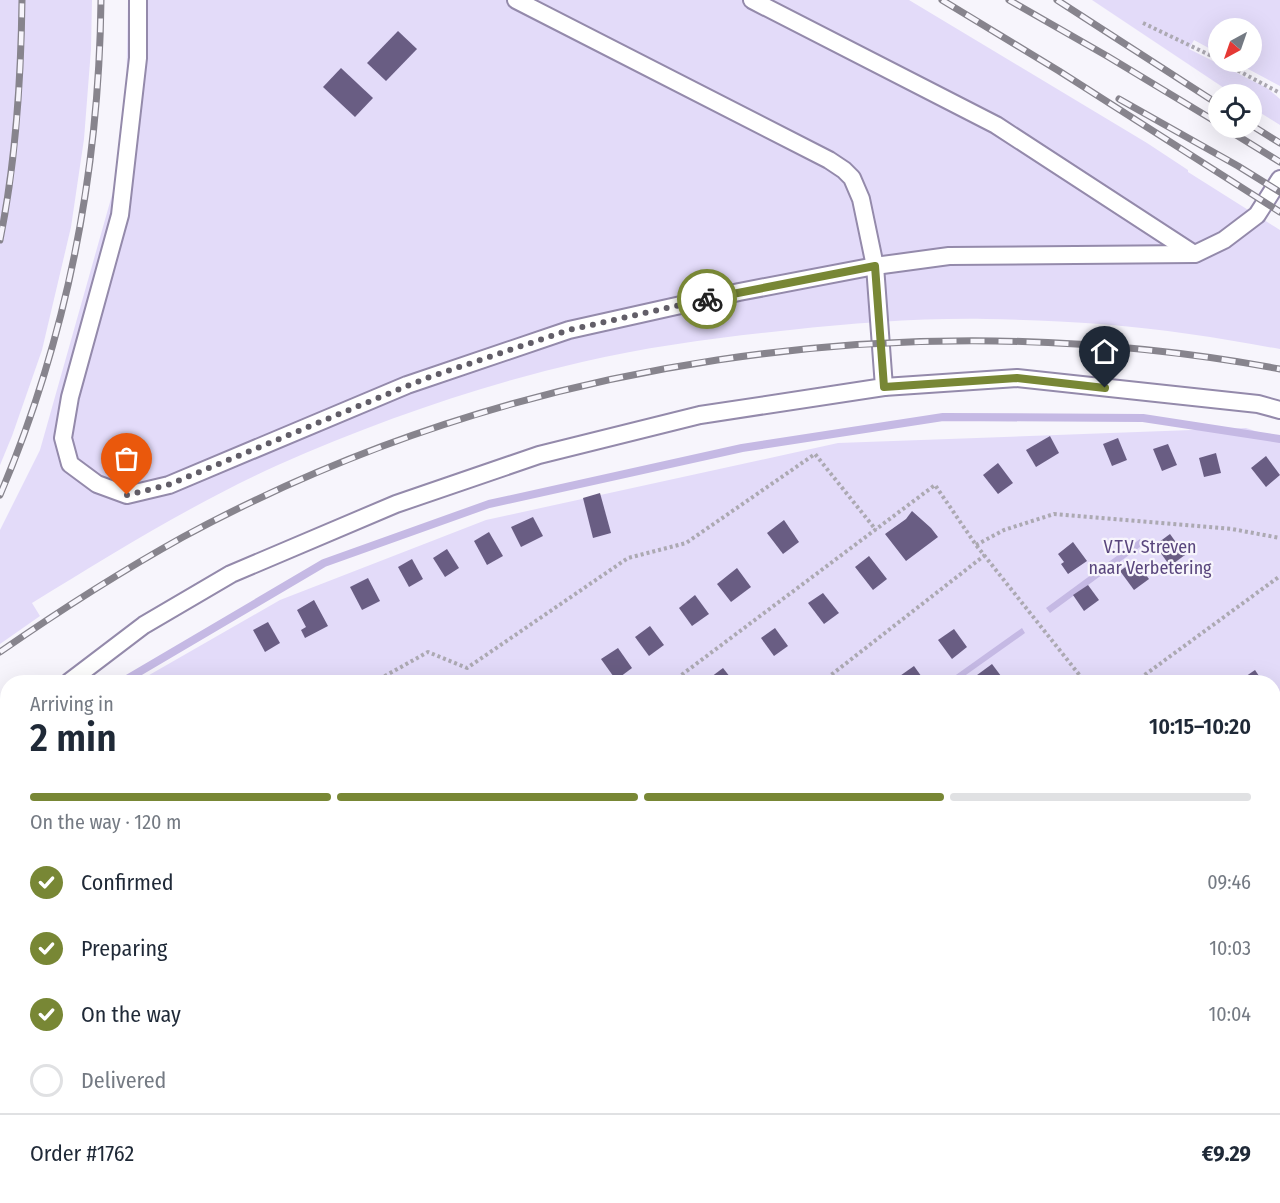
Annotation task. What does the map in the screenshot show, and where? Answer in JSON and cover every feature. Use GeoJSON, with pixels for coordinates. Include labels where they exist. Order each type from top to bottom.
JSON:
{"type":"FeatureCollection","features":[{"type":"Feature","properties":{"kind":"lane"},"geometry":{"type":"LineString","coordinates":[[138,0],[138,58],[120,215],[70,397],[63,438],[70,464],[97,484],[127,495],[168,485],[407,386],[569,330],[739,292],[875,266],[949,256],[1195,254],[1224,240],[1257,215],[1280,179]]}},
{"type":"Feature","properties":{"kind":"lane"},"geometry":{"type":"LineString","coordinates":[[516,0],[829,160],[852,178],[861,199],[875,266],[884,387]]}},
{"type":"Feature","properties":{"kind":"lane"},"geometry":{"type":"LineString","coordinates":[[752,0],[996,125],[1195,254]]}},
{"type":"Feature","properties":{"kind":"lane"},"geometry":{"type":"LineString","coordinates":[[78,675],[144,625],[231,574],[396,504],[539,455],[700,415],[884,387],[1017,378],[1258,404],[1280,410]]}},
{"type":"Feature","properties":{"kind":"path"},"geometry":{"type":"LineString","coordinates":[[1143,23],[1208,54]]}},
{"type":"Feature","properties":{"kind":"path"},"geometry":{"type":"LineString","coordinates":[[1241,72],[1280,93]]}},
{"type":"Feature","properties":{"kind":"path"},"geometry":{"type":"LineString","coordinates":[[387,675],[428,652],[467,668],[628,558],[687,543],[815,454],[876,530]]}},
{"type":"Feature","properties":{"kind":"path"},"geometry":{"type":"LineString","coordinates":[[681,675],[935,485],[976,545],[1079,675]]}},
{"type":"Feature","properties":{"kind":"path"},"geometry":{"type":"LineString","coordinates":[[976,545],[1004,530],[1054,514],[1232,529],[1280,538]]}},
{"type":"Feature","properties":{"kind":"path"},"geometry":{"type":"LineString","coordinates":[[831,675],[985,555]]}},
{"type":"Feature","properties":{"kind":"path"},"geometry":{"type":"LineString","coordinates":[[1145,675],[1280,576]]}},
{"type":"Feature","properties":{"kind":"green space"},"geometry":{"type":"Polygon","coordinates":[[[0,0],[92,0],[91,49],[84,139],[71,227],[42,350],[0,465],[0,0]]]}},
{"type":"Feature","properties":{"kind":"green space"},"geometry":{"type":"Polygon","coordinates":[[[128,0],[909,0],[1147,143],[1188,172],[1280,230],[1280,349],[1114,325],[1037,320],[937,319],[839,325],[738,336],[608,356],[504,382],[427,406],[315,449],[246,480],[153,530],[32,603],[40,616],[0,644],[0,530],[40,450],[125,149],[128,0]]]}},
{"type":"Feature","properties":{"kind":"green space"},"geometry":{"type":"Polygon","coordinates":[[[1092,0],[1280,0],[1280,86],[1254,72],[1262,72],[1262,18],[1208,18],[1208,48],[1194,40],[1189,49],[1208,58],[1208,72],[1235,72],[1259,84],[1218,84],[1092,0]]]}},
{"type":"Feature","properties":{"kind":"green space"},"geometry":{"type":"Polygon","coordinates":[[[1262,86],[1280,99],[1280,125],[1262,114],[1262,86]]]}},
{"type":"Feature","properties":{"kind":"green space","name":"V.T.V. Streven naar Verbetering"},"geometry":{"type":"Polygon","coordinates":[[[1246,428],[1280,439],[1280,675],[149,675],[280,600],[486,520],[838,443],[1246,428]]]}},
{"type":"Feature","properties":{"kind":"shaded area"},"geometry":{"type":"Polygon","coordinates":[[[1140,539],[1144,544],[1050,613],[1046,608],[1140,539]]]}},
{"type":"Feature","properties":{"kind":"shaded area"},"geometry":{"type":"Polygon","coordinates":[[[1022,628],[1025,633],[966,675],[956,675],[1022,628]]]}},
{"type":"Feature","properties":{"kind":"building"},"geometry":{"type":"Polygon","coordinates":[[[398,31],[417,49],[386,81],[367,63],[398,31]]]}},
{"type":"Feature","properties":{"kind":"building"},"geometry":{"type":"Polygon","coordinates":[[[341,68],[373,98],[355,117],[323,87],[341,68]]]}},
{"type":"Feature","properties":{"kind":"building"},"geometry":{"type":"Polygon","coordinates":[[[1050,436],[1059,453],[1036,467],[1026,450],[1050,436]]]}},
{"type":"Feature","properties":{"kind":"building"},"geometry":{"type":"Polygon","coordinates":[[[1118,438],[1127,460],[1112,466],[1103,444],[1118,438]]]}},
{"type":"Feature","properties":{"kind":"building"},"geometry":{"type":"Polygon","coordinates":[[[1168,444],[1177,465],[1162,471],[1153,449],[1168,444]]]}},
{"type":"Feature","properties":{"kind":"building"},"geometry":{"type":"Polygon","coordinates":[[[1216,453],[1221,473],[1204,477],[1199,458],[1216,453]]]}},
{"type":"Feature","properties":{"kind":"building"},"geometry":{"type":"Polygon","coordinates":[[[1266,456],[1280,475],[1266,487],[1251,468],[1266,456]]]}},
{"type":"Feature","properties":{"kind":"building"},"geometry":{"type":"Polygon","coordinates":[[[998,463],[1013,483],[998,494],[983,475],[998,463]]]}},
{"type":"Feature","properties":{"kind":"building"},"geometry":{"type":"Polygon","coordinates":[[[600,493],[611,533],[593,538],[583,498],[600,493]]]}},
{"type":"Feature","properties":{"kind":"building"},"geometry":{"type":"Polygon","coordinates":[[[912,511],[938,537],[906,561],[885,534],[906,519],[912,511]]]}},
{"type":"Feature","properties":{"kind":"building"},"geometry":{"type":"Polygon","coordinates":[[[533,517],[543,536],[521,547],[511,527],[533,517]]]}},
{"type":"Feature","properties":{"kind":"building"},"geometry":{"type":"Polygon","coordinates":[[[784,520],[799,542],[783,554],[767,533],[784,520]]]}},
{"type":"Feature","properties":{"kind":"building"},"geometry":{"type":"Polygon","coordinates":[[[489,532],[503,556],[487,565],[474,541],[489,532]]]}},
{"type":"Feature","properties":{"kind":"building"},"geometry":{"type":"Polygon","coordinates":[[[1170,534],[1185,555],[1170,566],[1155,545],[1170,534]]]}},
{"type":"Feature","properties":{"kind":"building"},"geometry":{"type":"Polygon","coordinates":[[[1073,542],[1087,561],[1068,574],[1058,554],[1073,542]]]}},
{"type":"Feature","properties":{"kind":"building"},"geometry":{"type":"Polygon","coordinates":[[[447,549],[459,568],[445,577],[433,558],[447,549]]]}},
{"type":"Feature","properties":{"kind":"building"},"geometry":{"type":"Polygon","coordinates":[[[869,556],[887,579],[873,590],[855,567],[869,556]]]}},
{"type":"Feature","properties":{"kind":"building"},"geometry":{"type":"Polygon","coordinates":[[[412,559],[423,579],[409,587],[398,567],[412,559]]]}},
{"type":"Feature","properties":{"kind":"building"},"geometry":{"type":"Polygon","coordinates":[[[1135,560],[1149,579],[1134,590],[1120,571],[1135,560]]]}},
{"type":"Feature","properties":{"kind":"building"},"geometry":{"type":"Polygon","coordinates":[[[737,568],[751,587],[731,602],[717,584],[737,568]]]}},
{"type":"Feature","properties":{"kind":"building"},"geometry":{"type":"Polygon","coordinates":[[[368,578],[380,601],[362,610],[350,587],[368,578]]]}},
{"type":"Feature","properties":{"kind":"building"},"geometry":{"type":"Polygon","coordinates":[[[1088,585],[1099,600],[1084,611],[1073,595],[1088,585]]]}},
{"type":"Feature","properties":{"kind":"building"},"geometry":{"type":"Polygon","coordinates":[[[823,593],[839,613],[824,624],[808,603],[823,593]]]}},
{"type":"Feature","properties":{"kind":"building"},"geometry":{"type":"Polygon","coordinates":[[[695,595],[709,614],[692,626],[679,608],[695,595]]]}},
{"type":"Feature","properties":{"kind":"building"},"geometry":{"type":"Polygon","coordinates":[[[314,600],[328,626],[305,638],[301,630],[306,627],[297,610],[314,600]]]}},
{"type":"Feature","properties":{"kind":"building"},"geometry":{"type":"Polygon","coordinates":[[[268,622],[280,643],[265,652],[253,630],[268,622]]]}},
{"type":"Feature","properties":{"kind":"building"},"geometry":{"type":"Polygon","coordinates":[[[650,626],[664,645],[649,656],[635,637],[650,626]]]}},
{"type":"Feature","properties":{"kind":"building"},"geometry":{"type":"Polygon","coordinates":[[[775,628],[788,646],[774,656],[761,638],[775,628]]]}},
{"type":"Feature","properties":{"kind":"building"},"geometry":{"type":"Polygon","coordinates":[[[954,629],[967,647],[952,659],[938,640],[954,629]]]}},
{"type":"Feature","properties":{"kind":"building"},"geometry":{"type":"Polygon","coordinates":[[[618,648],[632,668],[623,675],[612,675],[601,659],[618,648]]]}},
{"type":"Feature","properties":{"kind":"building"},"geometry":{"type":"Polygon","coordinates":[[[992,664],[1000,675],[977,675],[992,664]]]}},
{"type":"Feature","properties":{"kind":"building"},"geometry":{"type":"Polygon","coordinates":[[[914,666],[920,675],[901,675],[914,666]]]}},
{"type":"Feature","properties":{"kind":"building"},"geometry":{"type":"Polygon","coordinates":[[[723,668],[728,675],[714,675],[723,668]]]}},
{"type":"Feature","properties":{"kind":"building"},"geometry":{"type":"Polygon","coordinates":[[[1255,670],[1258,675],[1248,675],[1255,670]]]}},
{"type":"Feature","properties":{"kind":"waterway"},"geometry":{"type":"LineString","coordinates":[[134,675],[324,563],[489,504],[742,448],[943,417],[1143,418],[1280,439]]}},
{"type":"Feature","properties":{"kind":"railway"},"geometry":{"type":"LineString","coordinates":[[0,240],[17,121],[22,0]]}},
{"type":"Feature","properties":{"kind":"railway"},"geometry":{"type":"LineString","coordinates":[[0,495],[44,375],[75,252],[94,127],[101,0]]}},
{"type":"Feature","properties":{"kind":"railway"},"geometry":{"type":"LineString","coordinates":[[942,0],[1059,71],[1280,212]]}},
{"type":"Feature","properties":{"kind":"railway"},"geometry":{"type":"LineString","coordinates":[[1009,0],[1208,117]]}},
{"type":"Feature","properties":{"kind":"railway"},"geometry":{"type":"LineString","coordinates":[[1057,0],[1208,98]]}},
{"type":"Feature","properties":{"kind":"railway"},"geometry":{"type":"LineString","coordinates":[[1119,99],[1280,192]]}},
{"type":"Feature","properties":{"kind":"railway"},"geometry":{"type":"LineString","coordinates":[[1262,132],[1280,143]]}},
{"type":"Feature","properties":{"kind":"railway"},"geometry":{"type":"LineString","coordinates":[[1241,138],[1280,162]]}},
{"type":"Feature","properties":{"kind":"railway"},"geometry":{"type":"LineString","coordinates":[[0,652],[90,592],[159,550],[310,475],[442,425],[578,387],[717,360],[858,345],[999,341],[1140,349],[1280,369]]}},
{"type":"Feature","properties":{"kind":"way so far"},"geometry":{"type":"LineString","coordinates":[[127,495],[168,485],[407,386],[569,330],[707,299]]}},
{"type":"Feature","properties":{"kind":"route"},"geometry":{"type":"LineString","coordinates":[[707,299],[875,266],[884,387],[1017,378],[1105,388]]}}]}
